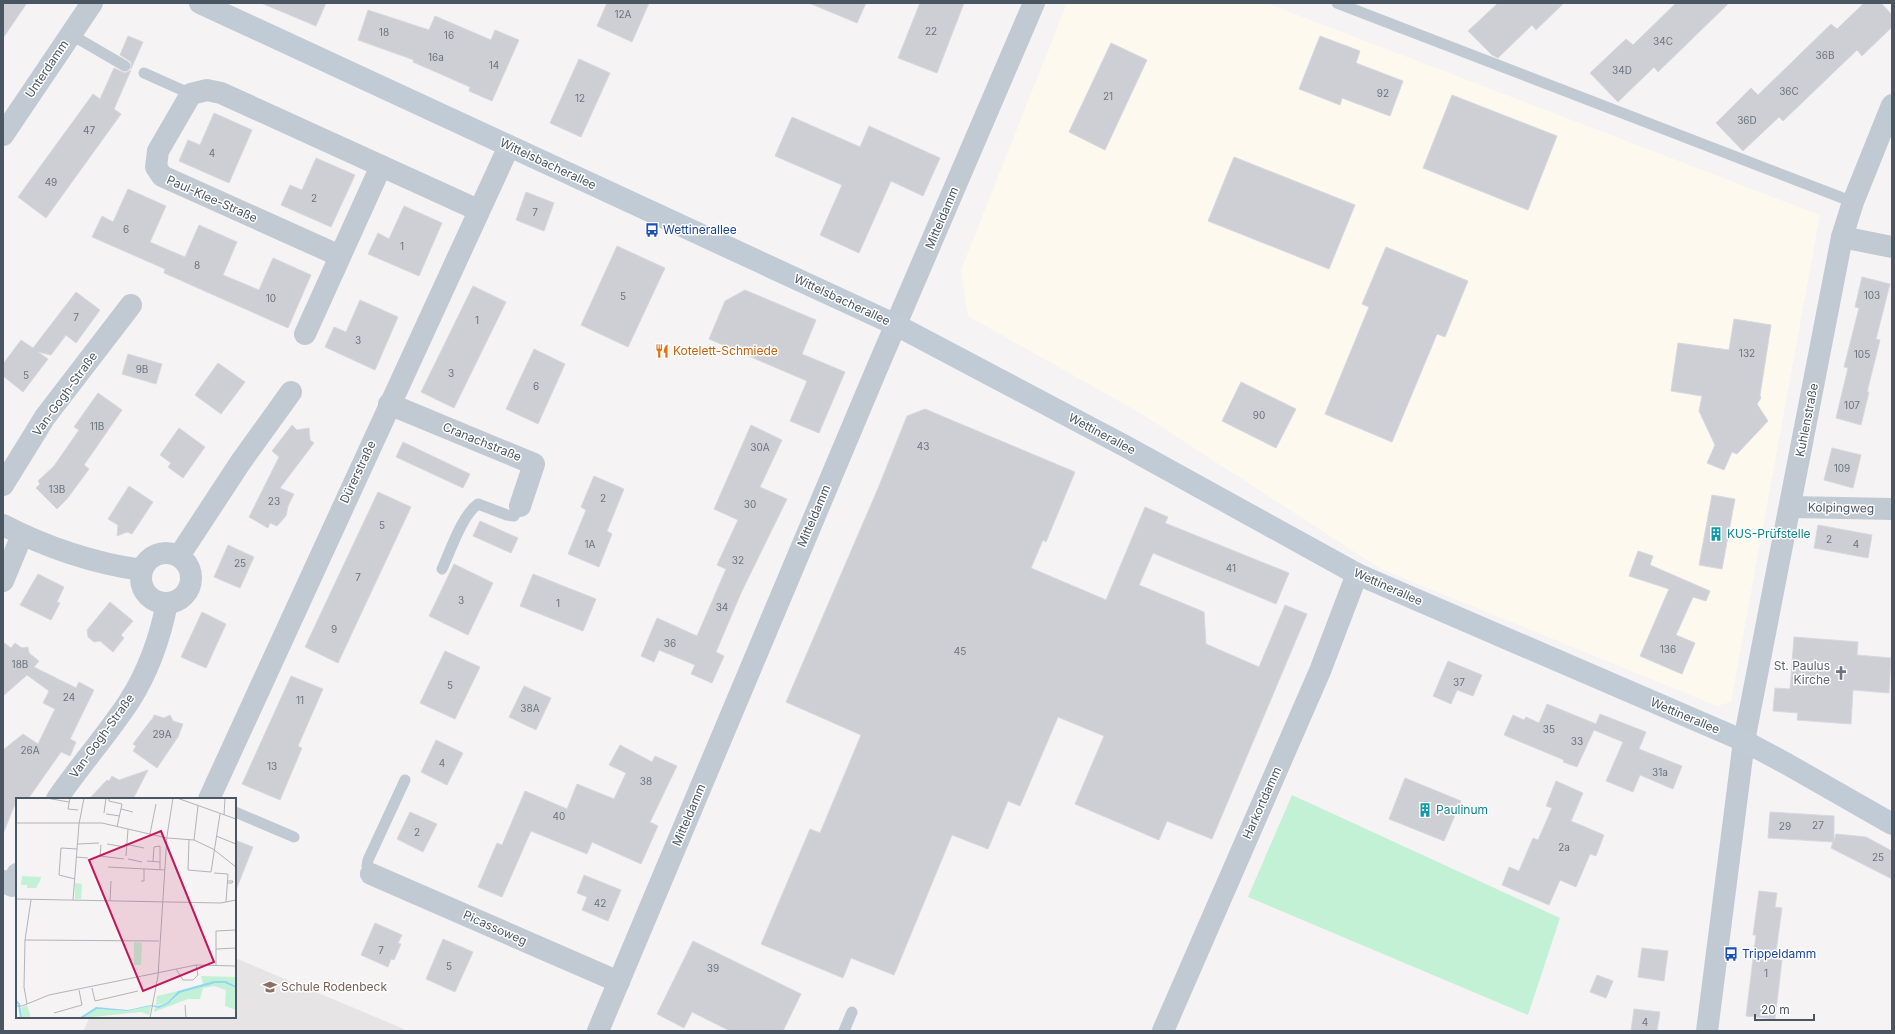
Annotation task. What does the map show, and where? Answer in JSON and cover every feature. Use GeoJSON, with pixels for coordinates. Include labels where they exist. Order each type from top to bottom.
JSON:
{"type":"FeatureCollection","features":[{"type":"Feature","properties":{"kind":"street","name":"Unterdamm"},"geometry":{"type":"LineString","coordinates":[[3,135],[92,3]]}},
{"type":"Feature","properties":{"kind":"street","name":"Wittelsbacherallee"},"geometry":{"type":"LineString","coordinates":[[200,3],[896,325]]}},
{"type":"Feature","properties":{"kind":"street","name":"Mitteldamm"},"geometry":{"type":"LineString","coordinates":[[598,1031],[896,325],[1028,5]]}},
{"type":"Feature","properties":{"kind":"street"},"geometry":{"type":"LineString","coordinates":[[192,94],[207,90],[221,93],[478,210]]}},
{"type":"Feature","properties":{"kind":"street","name":"Paul-Klee-Straße"},"geometry":{"type":"LineString","coordinates":[[192,94],[158,151],[156,167],[162,176],[340,256]]}},
{"type":"Feature","properties":{"kind":"street","name":"Kuhlenstraße"},"geometry":{"type":"LineString","coordinates":[[1744,742],[1791,507],[1842,237],[1853,202],[1892,105]]}},
{"type":"Feature","properties":{"kind":"street","name":"Dürerstraße"},"geometry":{"type":"LineString","coordinates":[[209,798],[478,210],[509,146]]}},
{"type":"Feature","properties":{"kind":"street"},"geometry":{"type":"LineString","coordinates":[[305,334],[381,166]]}},
{"type":"Feature","properties":{"kind":"street"},"geometry":{"type":"LineString","coordinates":[[1842,237],[1892,247]]}},
{"type":"Feature","properties":{"kind":"street","name":"Van-Gogh-Straße"},"geometry":{"type":"LineString","coordinates":[[3,485],[45,417],[131,306]]}},
{"type":"Feature","properties":{"kind":"street","name":"Wettinerallee"},"geometry":{"type":"LineString","coordinates":[[896,325],[1125,446],[1357,574],[1744,742],[1787,764],[1892,824]]}},
{"type":"Feature","properties":{"kind":"street"},"geometry":{"type":"LineString","coordinates":[[179,556],[240,463],[291,392]]}},
{"type":"Feature","properties":{"kind":"street","name":"Cranachstraße"},"geometry":{"type":"LineString","coordinates":[[389,404],[534,464],[520,506]]}},
{"type":"Feature","properties":{"kind":"street","name":"Kolpingweg"},"geometry":{"type":"LineString","coordinates":[[1791,507],[1892,509]]}},
{"type":"Feature","properties":{"kind":"street"},"geometry":{"type":"LineString","coordinates":[[3,525],[22,535],[110,566],[142,570]]}},
{"type":"Feature","properties":{"kind":"street"},"geometry":{"type":"LineString","coordinates":[[3,581],[22,535]]}},
{"type":"Feature","properties":{"kind":"street"},"geometry":{"type":"LineString","coordinates":[[168,552],[179,556],[187,563],[191,573],[190,584],[186,594],[178,600],[167,603],[158,602],[149,597],[141,580],[142,570],[148,560],[157,554],[168,552]]}},
{"type":"Feature","properties":{"kind":"street","name":"Harkortdamm"},"geometry":{"type":"LineString","coordinates":[[1163,1031],[1320,671],[1357,574]]}},
{"type":"Feature","properties":{"kind":"street","name":"Van-Gogh-Straße"},"geometry":{"type":"LineString","coordinates":[[58,798],[75,772],[130,700],[150,664],[162,632],[167,603]]}},
{"type":"Feature","properties":{"kind":"street"},"geometry":{"type":"LineString","coordinates":[[1707,1031],[1744,742]]}},
{"type":"Feature","properties":{"kind":"street","name":"Picassoweg"},"geometry":{"type":"LineString","coordinates":[[371,874],[618,982]]}},
{"type":"Feature","properties":{"kind":"lane"},"geometry":{"type":"LineString","coordinates":[[1337,3],[1853,202]]}},
{"type":"Feature","properties":{"kind":"lane"},"geometry":{"type":"LineString","coordinates":[[70,34],[126,66]]}},
{"type":"Feature","properties":{"kind":"lane"},"geometry":{"type":"LineString","coordinates":[[144,73],[192,94]]}},
{"type":"Feature","properties":{"kind":"lane"},"geometry":{"type":"LineString","coordinates":[[442,569],[461,528],[473,508],[478,504],[507,515],[514,516],[520,506]]}},
{"type":"Feature","properties":{"kind":"lane"},"geometry":{"type":"LineString","coordinates":[[371,874],[367,866],[368,860],[405,780]]}},
{"type":"Feature","properties":{"kind":"lane"},"geometry":{"type":"LineString","coordinates":[[236,812],[294,837]]}},
{"type":"Feature","properties":{"kind":"lane"},"geometry":{"type":"LineString","coordinates":[[844,1031],[852,1012]]}},
{"type":"Feature","properties":{"kind":"shaded area"},"geometry":{"type":"Polygon","coordinates":[[[1067,3],[1266,3],[1820,215],[1731,702],[1717,706],[1381,569],[1140,413],[968,316],[961,270],[1067,3]]]}},
{"type":"Feature","properties":{"kind":"shaded area","name":"Schule Rodenbeck"},"geometry":{"type":"Polygon","coordinates":[[[236,958],[404,1029],[403,1031],[83,1031],[90,1018],[236,1018],[236,958]]]}},
{"type":"Feature","properties":{"kind":"green space"},"geometry":{"type":"Polygon","coordinates":[[[1292,795],[1560,918],[1528,1015],[1248,897],[1292,795]]]}},
{"type":"Feature","properties":{"kind":"building"},"geometry":{"type":"Polygon","coordinates":[[[3,3],[27,3],[3,38],[3,3]]]}},
{"type":"Feature","properties":{"kind":"building"},"geometry":{"type":"Polygon","coordinates":[[[261,3],[326,3],[316,26],[261,3]]]}},
{"type":"Feature","properties":{"kind":"building"},"geometry":{"type":"Polygon","coordinates":[[[607,3],[649,3],[632,42],[597,26],[607,3]]]}},
{"type":"Feature","properties":{"kind":"building"},"geometry":{"type":"Polygon","coordinates":[[[809,3],[866,3],[857,23],[809,3]]]}},
{"type":"Feature","properties":{"kind":"building"},"geometry":{"type":"Polygon","coordinates":[[[920,3],[964,3],[937,73],[898,58],[920,3]]]}},
{"type":"Feature","properties":{"kind":"building"},"geometry":{"type":"Polygon","coordinates":[[[1498,3],[1564,3],[1536,30],[1532,25],[1498,58],[1492,55],[1468,31],[1498,3]]]}},
{"type":"Feature","properties":{"kind":"building"},"geometry":{"type":"Polygon","coordinates":[[[1676,3],[1729,3],[1658,72],[1654,67],[1618,102],[1590,73],[1626,39],[1633,45],[1676,3]]]}},
{"type":"Feature","properties":{"kind":"building"},"geometry":{"type":"Polygon","coordinates":[[[1864,3],[1881,3],[1892,15],[1892,27],[1862,56],[1857,50],[1783,121],[1779,117],[1743,151],[1716,123],[1751,88],[1758,95],[1831,24],[1837,29],[1864,3]]]}},
{"type":"Feature","properties":{"kind":"building"},"geometry":{"type":"Polygon","coordinates":[[[368,10],[429,30],[435,16],[491,40],[495,30],[519,40],[492,101],[469,91],[470,87],[413,62],[414,60],[358,40],[368,10]]]}},
{"type":"Feature","properties":{"kind":"building"},"geometry":{"type":"Polygon","coordinates":[[[128,36],[143,42],[131,69],[131,62],[120,55],[128,36]]]}},
{"type":"Feature","properties":{"kind":"building"},"geometry":{"type":"Polygon","coordinates":[[[1320,36],[1360,51],[1356,63],[1403,81],[1390,116],[1342,98],[1340,105],[1299,89],[1320,36]]]}},
{"type":"Feature","properties":{"kind":"building"},"geometry":{"type":"Polygon","coordinates":[[[1111,43],[1147,60],[1105,150],[1069,132],[1111,43]]]}},
{"type":"Feature","properties":{"kind":"building"},"geometry":{"type":"Polygon","coordinates":[[[579,59],[610,73],[581,137],[550,123],[579,59]]]}},
{"type":"Feature","properties":{"kind":"building"},"geometry":{"type":"Polygon","coordinates":[[[114,68],[125,73],[131,70],[114,109],[121,114],[46,218],[18,197],[93,94],[100,99],[114,68]]]}},
{"type":"Feature","properties":{"kind":"building"},"geometry":{"type":"Polygon","coordinates":[[[1452,95],[1557,136],[1528,210],[1423,168],[1452,95]]]}},
{"type":"Feature","properties":{"kind":"building"},"geometry":{"type":"Polygon","coordinates":[[[214,113],[252,130],[229,183],[179,161],[188,140],[200,145],[214,113]]]}},
{"type":"Feature","properties":{"kind":"building"},"geometry":{"type":"Polygon","coordinates":[[[792,117],[860,147],[869,126],[940,158],[923,196],[891,181],[859,253],[820,235],[842,185],[775,156],[792,117]]]}},
{"type":"Feature","properties":{"kind":"building"},"geometry":{"type":"Polygon","coordinates":[[[1234,157],[1355,205],[1329,269],[1208,221],[1234,157]]]}},
{"type":"Feature","properties":{"kind":"building"},"geometry":{"type":"Polygon","coordinates":[[[316,158],[355,175],[331,227],[281,205],[290,185],[302,190],[316,158]]]}},
{"type":"Feature","properties":{"kind":"building"},"geometry":{"type":"Polygon","coordinates":[[[128,189],[166,206],[150,242],[185,257],[199,225],[237,242],[223,275],[259,290],[273,258],[311,275],[288,328],[164,273],[165,269],[92,237],[102,216],[113,222],[128,189]]]}},
{"type":"Feature","properties":{"kind":"building"},"geometry":{"type":"Polygon","coordinates":[[[526,192],[554,203],[544,231],[516,220],[526,192]]]}},
{"type":"Feature","properties":{"kind":"building"},"geometry":{"type":"Polygon","coordinates":[[[404,206],[442,223],[419,276],[368,254],[378,233],[389,239],[404,206]]]}},
{"type":"Feature","properties":{"kind":"building"},"geometry":{"type":"Polygon","coordinates":[[[617,246],[665,268],[628,347],[581,325],[617,246]]]}},
{"type":"Feature","properties":{"kind":"building"},"geometry":{"type":"Polygon","coordinates":[[[1386,247],[1468,281],[1445,337],[1437,334],[1392,442],[1325,414],[1369,307],[1362,304],[1386,247]]]}},
{"type":"Feature","properties":{"kind":"building"},"geometry":{"type":"Polygon","coordinates":[[[1862,277],[1890,284],[1876,339],[1880,340],[1867,392],[1869,392],[1861,425],[1836,418],[1848,368],[1844,367],[1859,308],[1855,307],[1862,277]]]}},
{"type":"Feature","properties":{"kind":"building"},"geometry":{"type":"Polygon","coordinates":[[[473,286],[506,302],[454,408],[421,392],[473,286]]]}},
{"type":"Feature","properties":{"kind":"building"},"geometry":{"type":"Polygon","coordinates":[[[745,290],[816,320],[802,354],[845,372],[819,433],[790,421],[807,381],[709,339],[725,301],[745,290]]]}},
{"type":"Feature","properties":{"kind":"building"},"geometry":{"type":"Polygon","coordinates":[[[76,292],[100,310],[76,343],[66,335],[51,355],[38,352],[48,359],[23,392],[3,376],[3,364],[21,340],[33,348],[76,292]]]}},
{"type":"Feature","properties":{"kind":"building"},"geometry":{"type":"Polygon","coordinates":[[[360,300],[398,317],[375,370],[325,347],[334,327],[346,332],[360,300]]]}},
{"type":"Feature","properties":{"kind":"building"},"geometry":{"type":"Polygon","coordinates":[[[1734,319],[1771,325],[1760,395],[1761,398],[1757,404],[1768,421],[1737,454],[1732,452],[1724,470],[1707,463],[1715,445],[1699,411],[1702,396],[1671,391],[1678,343],[1729,350],[1734,319]]]}},
{"type":"Feature","properties":{"kind":"building"},"geometry":{"type":"Polygon","coordinates":[[[534,349],[565,364],[538,424],[506,409],[534,349]]]}},
{"type":"Feature","properties":{"kind":"building"},"geometry":{"type":"Polygon","coordinates":[[[128,354],[162,364],[156,384],[122,374],[128,354]]]}},
{"type":"Feature","properties":{"kind":"building"},"geometry":{"type":"Polygon","coordinates":[[[218,363],[245,382],[221,414],[195,395],[218,363]]]}},
{"type":"Feature","properties":{"kind":"building"},"geometry":{"type":"Polygon","coordinates":[[[1241,382],[1296,409],[1276,448],[1222,421],[1241,382]]]}},
{"type":"Feature","properties":{"kind":"building"},"geometry":{"type":"Polygon","coordinates":[[[98,393],[122,410],[84,465],[89,469],[67,499],[57,509],[36,488],[40,484],[38,481],[54,466],[79,430],[74,427],[98,393]]]}},
{"type":"Feature","properties":{"kind":"building"},"geometry":{"type":"Polygon","coordinates":[[[925,409],[1075,472],[1046,542],[1043,540],[1031,568],[1106,600],[1145,507],[1168,517],[1165,523],[1289,573],[1276,604],[1153,553],[1139,585],[1204,612],[1206,644],[1259,667],[1285,605],[1307,614],[1212,839],[1167,821],[1159,840],[1075,804],[1104,736],[1058,717],[1020,806],[1008,801],[988,849],[952,835],[894,975],[851,958],[843,978],[761,944],[810,829],[820,833],[861,735],[786,702],[879,486],[907,416],[925,409]]]}},
{"type":"Feature","properties":{"kind":"building"},"geometry":{"type":"Polygon","coordinates":[[[292,425],[297,430],[309,428],[310,440],[314,443],[280,488],[294,494],[288,506],[286,516],[277,526],[270,523],[268,528],[249,517],[279,457],[272,451],[292,425]]]}},
{"type":"Feature","properties":{"kind":"building"},"geometry":{"type":"Polygon","coordinates":[[[751,425],[782,440],[760,487],[787,499],[741,593],[716,652],[724,656],[712,683],[691,674],[695,665],[659,650],[654,662],[641,656],[657,618],[697,636],[726,569],[717,565],[738,520],[714,509],[751,425]]]}},
{"type":"Feature","properties":{"kind":"building"},"geometry":{"type":"Polygon","coordinates":[[[179,428],[205,447],[183,478],[168,467],[171,463],[160,455],[179,428]]]}},
{"type":"Feature","properties":{"kind":"building"},"geometry":{"type":"Polygon","coordinates":[[[403,442],[470,474],[463,488],[396,457],[403,442]]]}},
{"type":"Feature","properties":{"kind":"building"},"geometry":{"type":"Polygon","coordinates":[[[1832,448],[1861,455],[1853,488],[1824,480],[1832,448]]]}},
{"type":"Feature","properties":{"kind":"building"},"geometry":{"type":"Polygon","coordinates":[[[594,476],[624,489],[607,531],[612,534],[599,567],[568,554],[586,510],[581,507],[594,476]]]}},
{"type":"Feature","properties":{"kind":"building"},"geometry":{"type":"Polygon","coordinates":[[[129,486],[153,502],[132,534],[127,532],[117,536],[118,525],[108,519],[129,486]]]}},
{"type":"Feature","properties":{"kind":"building"},"geometry":{"type":"Polygon","coordinates":[[[378,492],[411,507],[338,663],[305,647],[378,492]]]}},
{"type":"Feature","properties":{"kind":"building"},"geometry":{"type":"Polygon","coordinates":[[[1712,495],[1735,499],[1722,569],[1699,565],[1712,495]]]}},
{"type":"Feature","properties":{"kind":"building"},"geometry":{"type":"Polygon","coordinates":[[[480,521],[518,538],[511,553],[473,536],[480,521]]]}},
{"type":"Feature","properties":{"kind":"building"},"geometry":{"type":"Polygon","coordinates":[[[1818,525],[1872,535],[1868,558],[1814,548],[1818,525]]]}},
{"type":"Feature","properties":{"kind":"building"},"geometry":{"type":"Polygon","coordinates":[[[228,545],[254,557],[240,588],[214,577],[228,545]]]}},
{"type":"Feature","properties":{"kind":"building"},"geometry":{"type":"Polygon","coordinates":[[[1638,551],[1653,556],[1650,565],[1710,591],[1706,601],[1693,597],[1676,635],[1695,643],[1682,674],[1640,656],[1669,589],[1629,576],[1638,551]]]}},
{"type":"Feature","properties":{"kind":"building"},"geometry":{"type":"Polygon","coordinates":[[[454,564],[493,583],[468,635],[429,616],[454,564]]]}},
{"type":"Feature","properties":{"kind":"building"},"geometry":{"type":"Polygon","coordinates":[[[38,574],[64,587],[57,602],[60,603],[51,620],[20,605],[38,574]]]}},
{"type":"Feature","properties":{"kind":"building"},"geometry":{"type":"Polygon","coordinates":[[[533,574],[596,599],[583,631],[520,606],[533,574]]]}},
{"type":"Feature","properties":{"kind":"building"},"geometry":{"type":"Polygon","coordinates":[[[110,602],[133,621],[121,635],[124,638],[113,652],[100,641],[94,642],[88,637],[87,630],[110,602]]]}},
{"type":"Feature","properties":{"kind":"building"},"geometry":{"type":"Polygon","coordinates":[[[202,612],[226,624],[206,668],[181,657],[202,612]]]}},
{"type":"Feature","properties":{"kind":"building","name":"St. Paulus Kirche"},"geometry":{"type":"Polygon","coordinates":[[[1794,637],[1858,642],[1857,655],[1891,658],[1889,693],[1853,690],[1851,724],[1797,720],[1798,713],[1773,711],[1775,688],[1790,689],[1794,637]]]}},
{"type":"Feature","properties":{"kind":"building"},"geometry":{"type":"Polygon","coordinates":[[[3,642],[11,648],[15,643],[22,648],[28,647],[29,653],[39,661],[34,667],[76,688],[79,682],[94,690],[70,739],[76,742],[70,756],[61,752],[29,798],[16,798],[3,834],[3,750],[23,734],[38,744],[55,709],[43,703],[49,691],[27,675],[3,696],[3,642]]]}},
{"type":"Feature","properties":{"kind":"building"},"geometry":{"type":"Polygon","coordinates":[[[445,651],[480,667],[455,719],[420,703],[445,651]]]}},
{"type":"Feature","properties":{"kind":"building"},"geometry":{"type":"Polygon","coordinates":[[[1448,661],[1482,675],[1473,696],[1457,690],[1451,704],[1433,696],[1448,661]]]}},
{"type":"Feature","properties":{"kind":"building"},"geometry":{"type":"Polygon","coordinates":[[[291,676],[323,689],[298,746],[302,748],[280,800],[242,784],[291,676]]]}},
{"type":"Feature","properties":{"kind":"building"},"geometry":{"type":"Polygon","coordinates":[[[524,686],[551,698],[536,730],[509,717],[524,686]]]}},
{"type":"Feature","properties":{"kind":"building"},"geometry":{"type":"Polygon","coordinates":[[[1547,704],[1596,724],[1600,714],[1646,732],[1639,749],[1682,766],[1673,789],[1640,775],[1633,792],[1606,781],[1623,742],[1594,730],[1577,767],[1504,735],[1513,715],[1524,720],[1526,717],[1539,723],[1547,704]]]}},
{"type":"Feature","properties":{"kind":"building"},"geometry":{"type":"Polygon","coordinates":[[[154,715],[164,718],[170,715],[173,721],[183,724],[178,737],[157,768],[133,751],[136,746],[133,744],[152,720],[154,715]]]}},
{"type":"Feature","properties":{"kind":"building"},"geometry":{"type":"Polygon","coordinates":[[[436,740],[463,753],[447,785],[421,772],[436,740]]]}},
{"type":"Feature","properties":{"kind":"building"},"geometry":{"type":"Polygon","coordinates":[[[620,745],[652,762],[655,756],[677,766],[650,822],[658,826],[641,864],[592,842],[587,854],[531,831],[502,897],[478,887],[497,843],[502,845],[525,791],[567,809],[577,784],[614,799],[626,773],[609,765],[620,745]]]}},
{"type":"Feature","properties":{"kind":"building"},"geometry":{"type":"Polygon","coordinates":[[[148,770],[134,798],[90,798],[107,780],[109,781],[112,776],[119,780],[148,770]]]}},
{"type":"Feature","properties":{"kind":"building","name":"Paulinum"},"geometry":{"type":"Polygon","coordinates":[[[1405,778],[1461,801],[1444,841],[1389,819],[1405,778]]]}},
{"type":"Feature","properties":{"kind":"building"},"geometry":{"type":"Polygon","coordinates":[[[1556,781],[1583,793],[1571,821],[1604,835],[1596,856],[1590,854],[1576,887],[1560,880],[1549,905],[1502,885],[1509,867],[1519,871],[1533,838],[1538,840],[1552,808],[1546,806],[1556,781]]]}},
{"type":"Feature","properties":{"kind":"building"},"geometry":{"type":"Polygon","coordinates":[[[410,812],[437,824],[423,852],[397,839],[410,812]]]}},
{"type":"Feature","properties":{"kind":"building"},"geometry":{"type":"Polygon","coordinates":[[[1770,812],[1834,816],[1834,841],[1836,834],[1866,837],[1892,851],[1892,879],[1831,848],[1833,842],[1768,838],[1770,812]]]}},
{"type":"Feature","properties":{"kind":"building"},"geometry":{"type":"Polygon","coordinates":[[[236,840],[253,847],[236,890],[236,840]]]}},
{"type":"Feature","properties":{"kind":"building"},"geometry":{"type":"Polygon","coordinates":[[[584,875],[621,890],[608,921],[582,910],[587,897],[577,893],[584,875]]]}},
{"type":"Feature","properties":{"kind":"building"},"geometry":{"type":"Polygon","coordinates":[[[1759,891],[1777,893],[1775,907],[1782,908],[1775,959],[1782,960],[1775,1019],[1746,1016],[1756,935],[1753,935],[1759,891]]]}},
{"type":"Feature","properties":{"kind":"building"},"geometry":{"type":"Polygon","coordinates":[[[375,923],[402,935],[398,943],[401,944],[394,960],[391,959],[388,967],[361,955],[375,923]]]}},
{"type":"Feature","properties":{"kind":"building"},"geometry":{"type":"Polygon","coordinates":[[[443,939],[473,952],[455,992],[426,979],[443,939]]]}},
{"type":"Feature","properties":{"kind":"building"},"geometry":{"type":"Polygon","coordinates":[[[693,941],[801,994],[783,1031],[730,1031],[692,1012],[684,1028],[657,1014],[693,941]]]}},
{"type":"Feature","properties":{"kind":"building"},"geometry":{"type":"Polygon","coordinates":[[[1642,948],[1668,951],[1664,981],[1638,977],[1642,948]]]}},
{"type":"Feature","properties":{"kind":"building"},"geometry":{"type":"Polygon","coordinates":[[[1597,975],[1613,981],[1606,998],[1590,992],[1597,975]]]}},
{"type":"Feature","properties":{"kind":"building"},"geometry":{"type":"Polygon","coordinates":[[[1634,1009],[1660,1012],[1657,1031],[1631,1031],[1634,1009]]]}},
{"type":"Feature","properties":{"kind":"place","name":"Wettinerallee"},"geometry":{"type":"Point","coordinates":[652,230]}},
{"type":"Feature","properties":{"kind":"place","name":"Kotelett-Schmiede"},"geometry":{"type":"Point","coordinates":[662,351]}},
{"type":"Feature","properties":{"kind":"place","name":"KUS-Prüfstelle"},"geometry":{"type":"Point","coordinates":[1716,534]}},
{"type":"Feature","properties":{"kind":"place","name":"St. Paulus Kirche"},"geometry":{"type":"Point","coordinates":[1841,673]}},
{"type":"Feature","properties":{"kind":"place","name":"Paulinum"},"geometry":{"type":"Point","coordinates":[1425,810]}},
{"type":"Feature","properties":{"kind":"place","name":"Trippeldamm"},"geometry":{"type":"Point","coordinates":[1731,954]}},
{"type":"Feature","properties":{"kind":"place","name":"Schule Rodenbeck"},"geometry":{"type":"Point","coordinates":[270,987]}}]}
